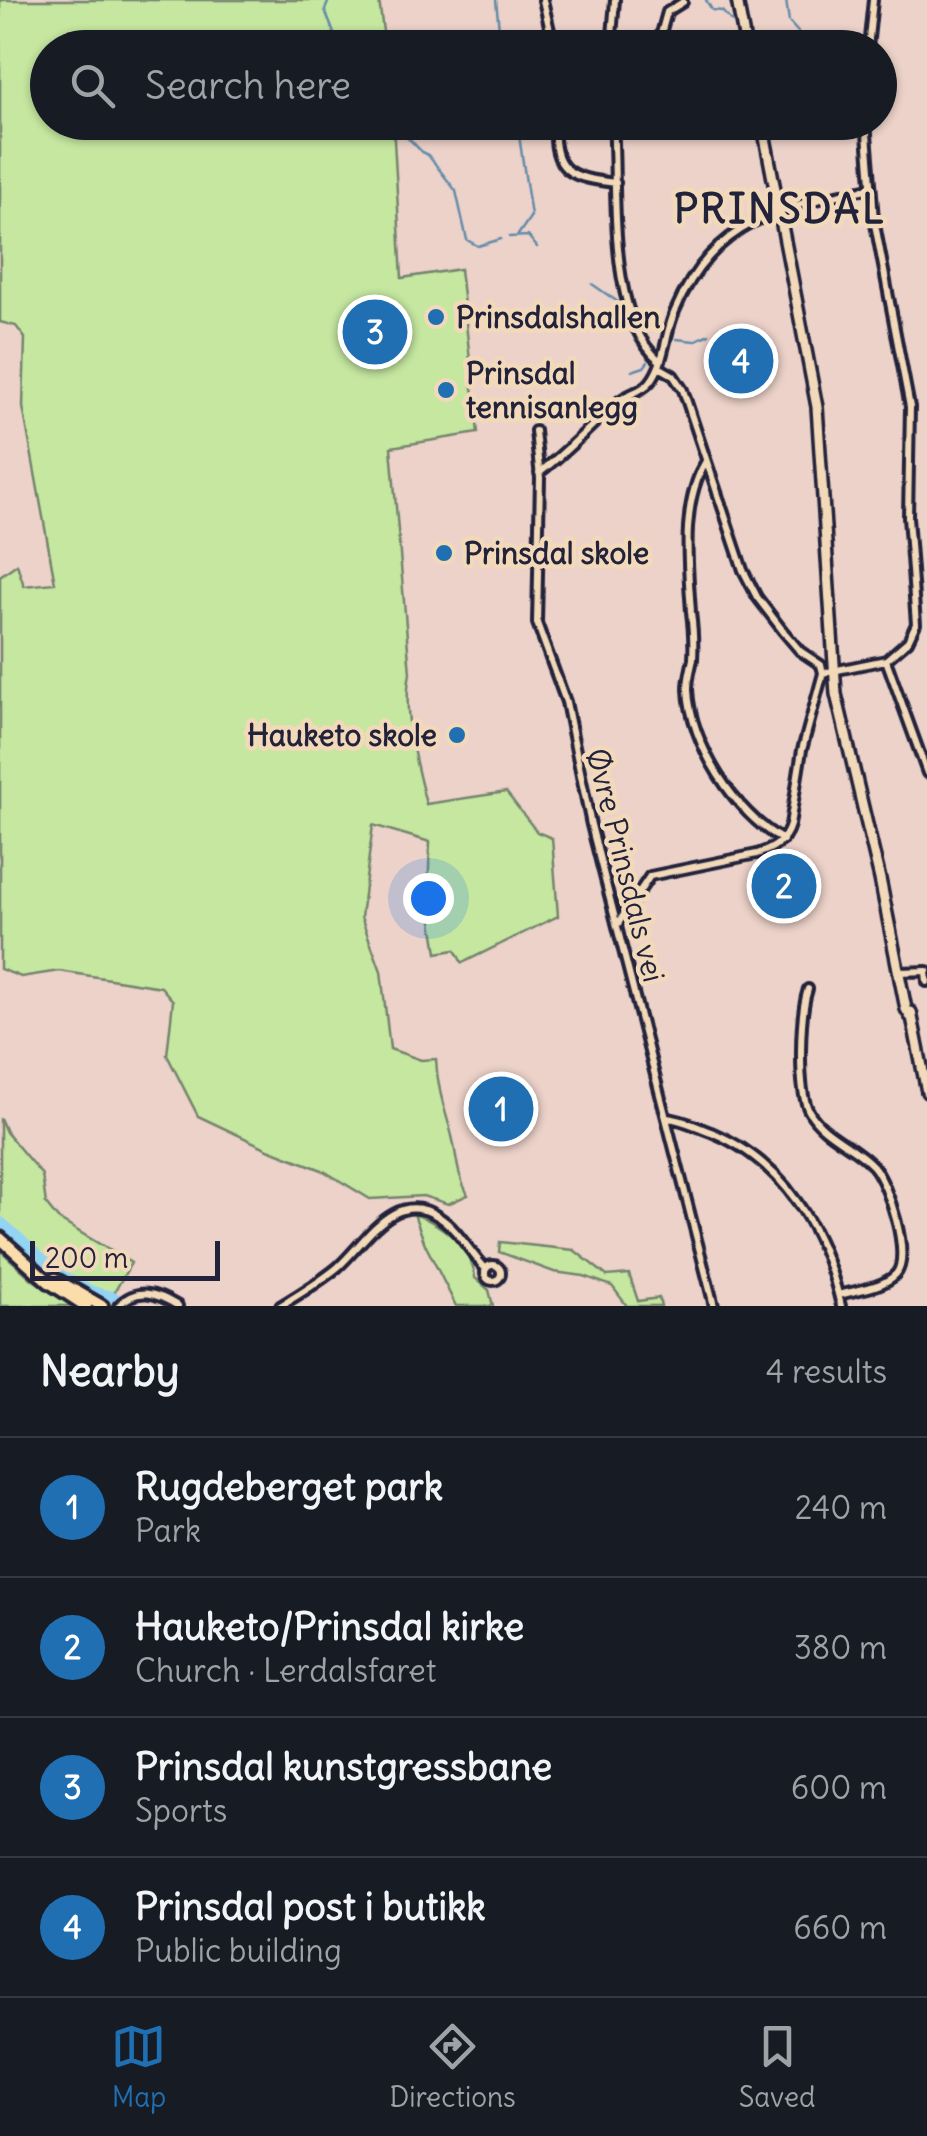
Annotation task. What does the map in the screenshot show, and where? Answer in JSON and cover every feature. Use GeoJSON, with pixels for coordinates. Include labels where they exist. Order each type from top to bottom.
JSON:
{"type":"FeatureCollection","features":[{"type":"Feature","properties":{"kind":"main road"},"geometry":{"type":"LineString","coordinates":[[737,0],[743,30]]}},
{"type":"Feature","properties":{"kind":"main road"},"geometry":{"type":"LineString","coordinates":[[766,140],[817,407],[831,672],[927,1092]]}},
{"type":"Feature","properties":{"kind":"main road"},"geometry":{"type":"LineString","coordinates":[[0,1238],[57,1288],[86,1306]]}},
{"type":"Feature","properties":{"kind":"main road"},"geometry":{"type":"LineString","coordinates":[[36,1268],[102,1306]]}},
{"type":"Feature","properties":{"kind":"street"},"geometry":{"type":"LineString","coordinates":[[544,0],[550,30]]}},
{"type":"Feature","properties":{"kind":"street"},"geometry":{"type":"LineString","coordinates":[[613,30],[614,0]]}},
{"type":"Feature","properties":{"kind":"street"},"geometry":{"type":"LineString","coordinates":[[870,30],[874,0]]}},
{"type":"Feature","properties":{"kind":"street"},"geometry":{"type":"LineString","coordinates":[[662,30],[667,12],[684,2]]}},
{"type":"Feature","properties":{"kind":"street"},"geometry":{"type":"LineString","coordinates":[[554,140],[554,150],[564,168],[577,176],[616,183]]}},
{"type":"Feature","properties":{"kind":"street"},"geometry":{"type":"LineString","coordinates":[[614,140],[620,270],[632,315],[651,353],[680,385],[735,550],[757,597],[796,646],[831,672],[886,660],[908,640],[916,624],[909,553],[908,395],[871,188],[867,140]]}},
{"type":"Feature","properties":{"kind":"street"},"geometry":{"type":"LineString","coordinates":[[539,473],[622,398],[648,385],[659,364],[677,305],[700,268],[730,237],[779,209],[871,188]]}},
{"type":"Feature","properties":{"kind":"street","name":"Øvre Prinsdals vei"},"geometry":{"type":"LineString","coordinates":[[534,432],[539,473],[538,623],[566,702],[589,814],[714,1306]]}},
{"type":"Feature","properties":{"kind":"street"},"geometry":{"type":"LineString","coordinates":[[706,461],[693,496],[688,542],[693,645],[689,701],[722,782],[750,818],[783,840]]}},
{"type":"Feature","properties":{"kind":"street"},"geometry":{"type":"LineString","coordinates":[[886,660],[927,773]]}},
{"type":"Feature","properties":{"kind":"street"},"geometry":{"type":"LineString","coordinates":[[617,926],[650,876],[757,854],[783,840],[790,825],[802,750],[831,672]]}},
{"type":"Feature","properties":{"kind":"street"},"geometry":{"type":"LineString","coordinates":[[901,977],[926,971],[927,982]]}},
{"type":"Feature","properties":{"kind":"street"},"geometry":{"type":"LineString","coordinates":[[808,989],[804,1006],[804,1098],[819,1124],[858,1153],[878,1174],[904,1254],[894,1276],[838,1296]]}},
{"type":"Feature","properties":{"kind":"street"},"geometry":{"type":"LineString","coordinates":[[667,1118],[732,1141],[774,1171],[808,1219],[841,1306]]}},
{"type":"Feature","properties":{"kind":"street"},"geometry":{"type":"LineString","coordinates":[[280,1306],[321,1280],[382,1220],[403,1209],[424,1210],[443,1220],[486,1268]]}},
{"type":"Feature","properties":{"kind":"street"},"geometry":{"type":"LineString","coordinates":[[118,1306],[132,1296],[157,1294],[178,1306]]}},
{"type":"Feature","properties":{"kind":"street"},"geometry":{"type":"LineString","coordinates":[[128,1306],[132,1296]]}},
{"type":"Feature","properties":{"kind":"green space"},"geometry":{"type":"Polygon","coordinates":[[[0,0],[379,0],[383,30],[30,30],[30,140],[394,140],[402,278],[460,269],[478,433],[391,447],[410,673],[411,738],[426,804],[506,792],[537,832],[552,838],[558,916],[462,963],[455,950],[437,953],[428,895],[430,842],[373,825],[361,917],[381,971],[390,1049],[421,1060],[436,1059],[439,1087],[468,1195],[448,1204],[423,1196],[370,1199],[322,1170],[198,1116],[167,1055],[173,1001],[161,987],[59,971],[21,977],[0,969],[0,576],[17,564],[24,586],[55,583],[23,407],[25,338],[16,326],[0,322],[0,0]]]}},
{"type":"Feature","properties":{"kind":"green space"},"geometry":{"type":"Polygon","coordinates":[[[0,1118],[6,1132],[42,1175],[46,1204],[58,1219],[131,1263],[107,1305],[40,1268],[0,1232],[0,1118]]]}},
{"type":"Feature","properties":{"kind":"green space"},"geometry":{"type":"Polygon","coordinates":[[[414,1214],[445,1230],[462,1247],[475,1278],[489,1290],[493,1306],[456,1306],[414,1214]]]}},
{"type":"Feature","properties":{"kind":"green space"},"geometry":{"type":"Polygon","coordinates":[[[500,1242],[574,1250],[607,1276],[629,1274],[638,1301],[659,1298],[661,1306],[627,1306],[612,1286],[584,1276],[554,1272],[499,1252],[500,1242]]]}},
{"type":"Feature","properties":{"kind":"green space"},"geometry":{"type":"Polygon","coordinates":[[[0,1250],[33,1280],[74,1306],[0,1306],[0,1250]]]}},
{"type":"Feature","properties":{"kind":"waterway"},"geometry":{"type":"LineString","coordinates":[[329,0],[325,10],[333,30]]}},
{"type":"Feature","properties":{"kind":"waterway"},"geometry":{"type":"LineString","coordinates":[[496,0],[499,30]]}},
{"type":"Feature","properties":{"kind":"waterway"},"geometry":{"type":"LineString","coordinates":[[706,0],[712,10],[722,11],[732,22]]}},
{"type":"Feature","properties":{"kind":"waterway"},"geometry":{"type":"LineString","coordinates":[[786,0],[789,22],[796,30]]}},
{"type":"Feature","properties":{"kind":"waterway"},"geometry":{"type":"LineString","coordinates":[[410,140],[428,155],[456,191],[467,240],[478,246],[501,239]]}},
{"type":"Feature","properties":{"kind":"waterway"},"geometry":{"type":"LineString","coordinates":[[518,235],[531,216],[520,140]]}},
{"type":"Feature","properties":{"kind":"waterway"},"geometry":{"type":"LineString","coordinates":[[509,237],[528,236],[537,247]]}},
{"type":"Feature","properties":{"kind":"waterway"},"geometry":{"type":"LineString","coordinates":[[592,284],[618,302],[625,317]]}},
{"type":"Feature","properties":{"kind":"waterway"},"geometry":{"type":"LineString","coordinates":[[628,326],[641,344]]}},
{"type":"Feature","properties":{"kind":"waterway"},"geometry":{"type":"LineString","coordinates":[[677,339],[694,341],[709,334]]}},
{"type":"Feature","properties":{"kind":"waterway"},"geometry":{"type":"LineString","coordinates":[[632,371],[648,362]]}},
{"type":"Feature","properties":{"kind":"waterway"},"geometry":{"type":"LineString","coordinates":[[0,1222],[66,1278],[114,1297]]}},
{"type":"Feature","properties":{"kind":"place","name":"Prinsdalshallen"},"geometry":{"type":"Point","coordinates":[436,317]}},
{"type":"Feature","properties":{"kind":"place","name":"Prinsdal kunstgressbane"},"geometry":{"type":"Point","coordinates":[375,332]}},
{"type":"Feature","properties":{"kind":"place","name":"Prinsdal post i butikk"},"geometry":{"type":"Point","coordinates":[741,361]}},
{"type":"Feature","properties":{"kind":"place","name":"Prinsdal tennisanlegg"},"geometry":{"type":"Point","coordinates":[446,390]}},
{"type":"Feature","properties":{"kind":"place","name":"Prinsdal skole"},"geometry":{"type":"Point","coordinates":[444,553]}},
{"type":"Feature","properties":{"kind":"place","name":"Hauketo skole"},"geometry":{"type":"Point","coordinates":[457,735]}},
{"type":"Feature","properties":{"kind":"place","name":"Hauketo/Prinsdal kirke"},"geometry":{"type":"Point","coordinates":[784,886]}},
{"type":"Feature","properties":{"kind":"place","name":"Rugdeberget park"},"geometry":{"type":"Point","coordinates":[501,1109]}},
{"type":"Feature","properties":{"kind":"district","name":"PRINSDAL"},"geometry":{"type":"Point","coordinates":[780,209]}}]}
